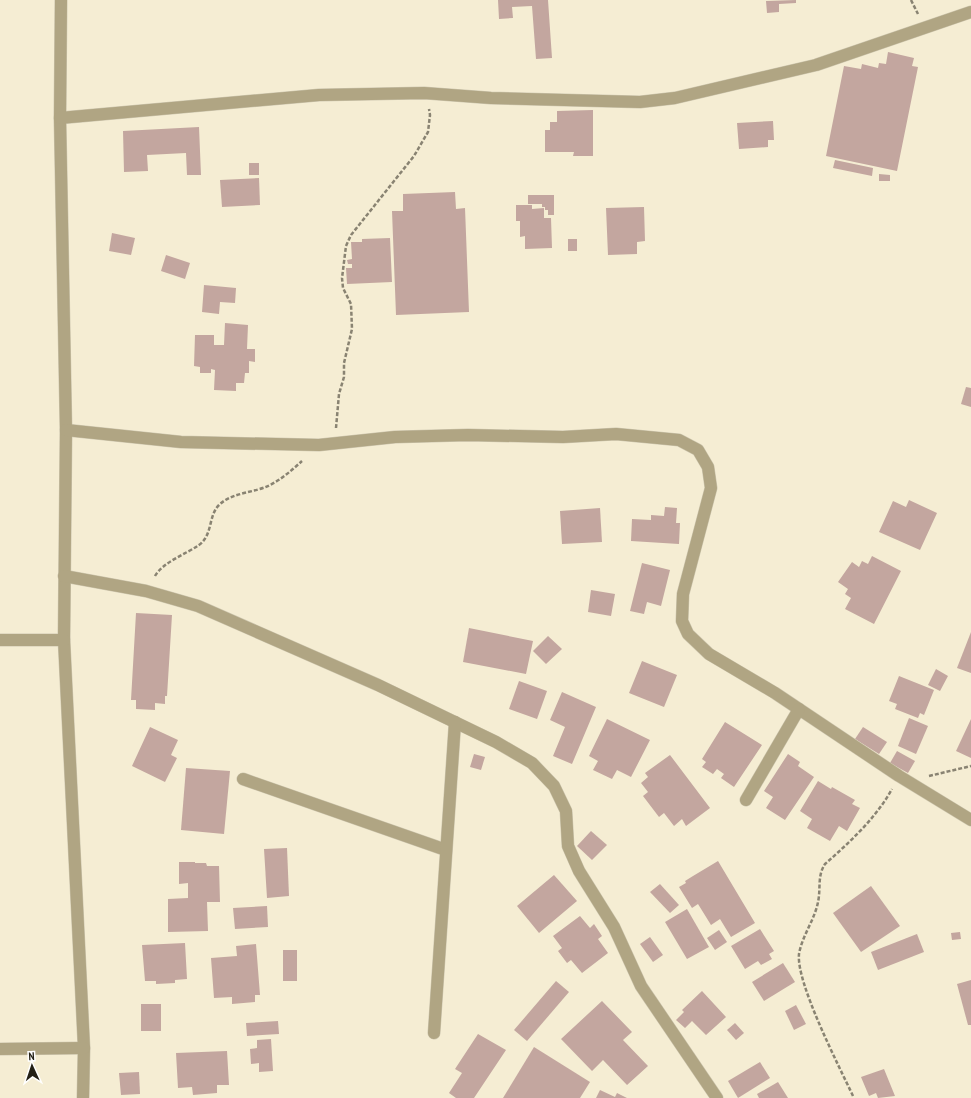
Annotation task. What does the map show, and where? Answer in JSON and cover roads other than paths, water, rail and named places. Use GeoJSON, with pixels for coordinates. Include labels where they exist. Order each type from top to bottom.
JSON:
{"type":"FeatureCollection","features":[{"type":"Feature","properties":{"kind":"street"},"geometry":{"type":"LineString","coordinates":[[61,0],[60,118],[66,430],[64,640],[84,1048],[83,1098]]}},
{"type":"Feature","properties":{"kind":"street"},"geometry":{"type":"LineString","coordinates":[[60,118],[319,95],[424,93],[491,98],[640,102],[675,98],[816,65],[971,12]]}},
{"type":"Feature","properties":{"kind":"street"},"geometry":{"type":"LineString","coordinates":[[66,430],[181,442],[319,445],[395,437],[468,434],[563,437],[616,434],[679,440],[698,450],[708,467],[711,488],[683,594],[682,621],[688,634],[709,654],[799,709],[899,776],[971,820]]}},
{"type":"Feature","properties":{"kind":"street"},"geometry":{"type":"LineString","coordinates":[[64,576],[146,591],[198,606],[378,685],[496,742],[532,763],[554,786],[566,811],[568,846],[579,871],[614,927],[640,986],[717,1098]]}},
{"type":"Feature","properties":{"kind":"street"},"geometry":{"type":"LineString","coordinates":[[0,640],[64,640]]}},
{"type":"Feature","properties":{"kind":"street"},"geometry":{"type":"LineString","coordinates":[[746,800],[799,709]]}},
{"type":"Feature","properties":{"kind":"street"},"geometry":{"type":"LineString","coordinates":[[434,1033],[455,722]]}},
{"type":"Feature","properties":{"kind":"street"},"geometry":{"type":"LineString","coordinates":[[243,778],[446,850]]}},
{"type":"Feature","properties":{"kind":"street"},"geometry":{"type":"LineString","coordinates":[[0,1049],[84,1048]]}}]}
